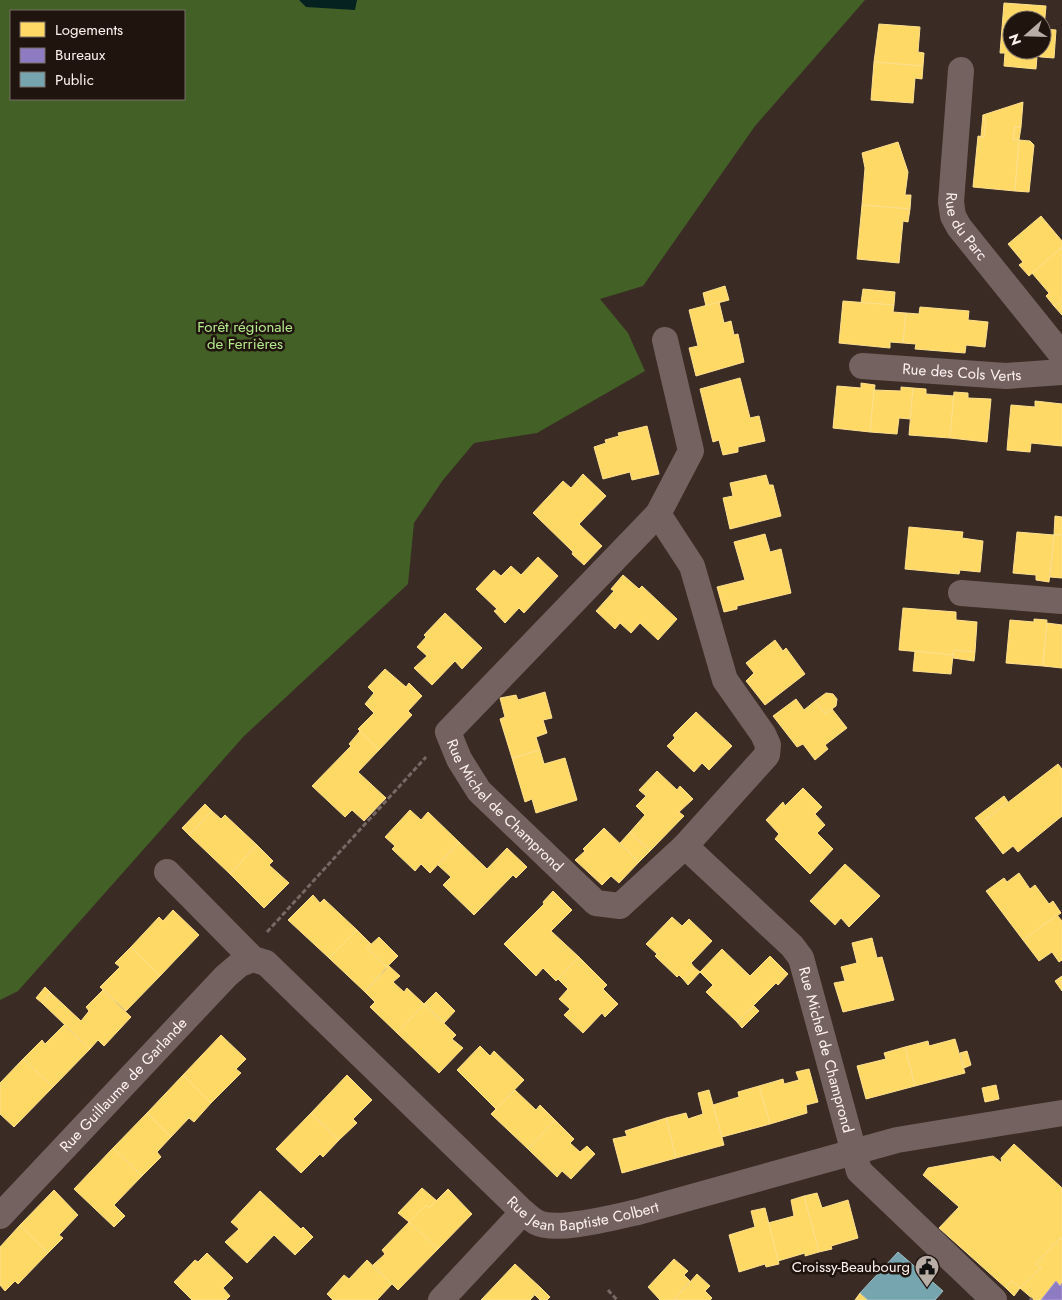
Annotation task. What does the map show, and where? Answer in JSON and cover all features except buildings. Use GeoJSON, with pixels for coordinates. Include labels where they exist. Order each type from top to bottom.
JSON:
{"type":"FeatureCollection","features":[{"type":"Feature","properties":{"kind":"street","name":"Rue du Parc"},"geometry":{"type":"LineString","coordinates":[[961,70],[951,202],[953,216],[959,227],[1062,355]]}},
{"type":"Feature","properties":{"kind":"street","name":"Rue Michel de Champrond"},"geometry":{"type":"LineString","coordinates":[[658,514],[692,566],[724,680],[763,734],[768,746],[766,755],[685,846],[620,906],[596,903],[479,791],[459,759],[448,732],[658,514],[691,451],[665,340]]}},
{"type":"Feature","properties":{"kind":"street","name":"Rue des Cols Verts"},"geometry":{"type":"LineString","coordinates":[[862,366],[1006,376],[1062,372]]}},
{"type":"Feature","properties":{"kind":"street"},"geometry":{"type":"LineString","coordinates":[[961,593],[1062,601]]}},
{"type":"Feature","properties":{"kind":"street","name":"Rue Michel de Champrond"},"geometry":{"type":"LineString","coordinates":[[685,846],[792,946],[801,958],[859,1171],[994,1300]]}},
{"type":"Feature","properties":{"kind":"street","name":"Rue Jean Baptiste Colbert"},"geometry":{"type":"LineString","coordinates":[[167,872],[253,959],[266,963],[523,1212],[537,1223],[553,1226],[638,1212],[897,1140],[1062,1113]]}},
{"type":"Feature","properties":{"kind":"street","name":"Rue Guillaume de Garlande"},"geometry":{"type":"LineString","coordinates":[[0,1216],[226,976],[240,964],[253,959]]}},
{"type":"Feature","properties":{"kind":"street"},"geometry":{"type":"LineString","coordinates":[[441,1300],[523,1212]]}},
{"type":"Feature","properties":{"kind":"path"},"geometry":{"type":"LineString","coordinates":[[253,959],[268,931],[448,732]]}},
{"type":"Feature","properties":{"kind":"path"},"geometry":{"type":"LineString","coordinates":[[608,1290],[617,1300]]}},
{"type":"Feature","properties":{"kind":"green space","name":"Forêt régionale de Ferrières"},"geometry":{"type":"Polygon","coordinates":[[[0,0],[865,0],[755,126],[643,286],[600,299],[628,333],[645,371],[537,433],[474,443],[443,480],[414,523],[408,584],[244,736],[18,991],[0,1000],[0,0]]]}},
{"type":"Feature","properties":{"kind":"water"},"geometry":{"type":"Polygon","coordinates":[[[299,0],[357,0],[355,10],[306,7],[299,0]]]}},
{"type":"Feature","properties":{"kind":"place","name":"Croissy-Beaubourg"},"geometry":{"type":"Point","coordinates":[927,1288]}}]}
